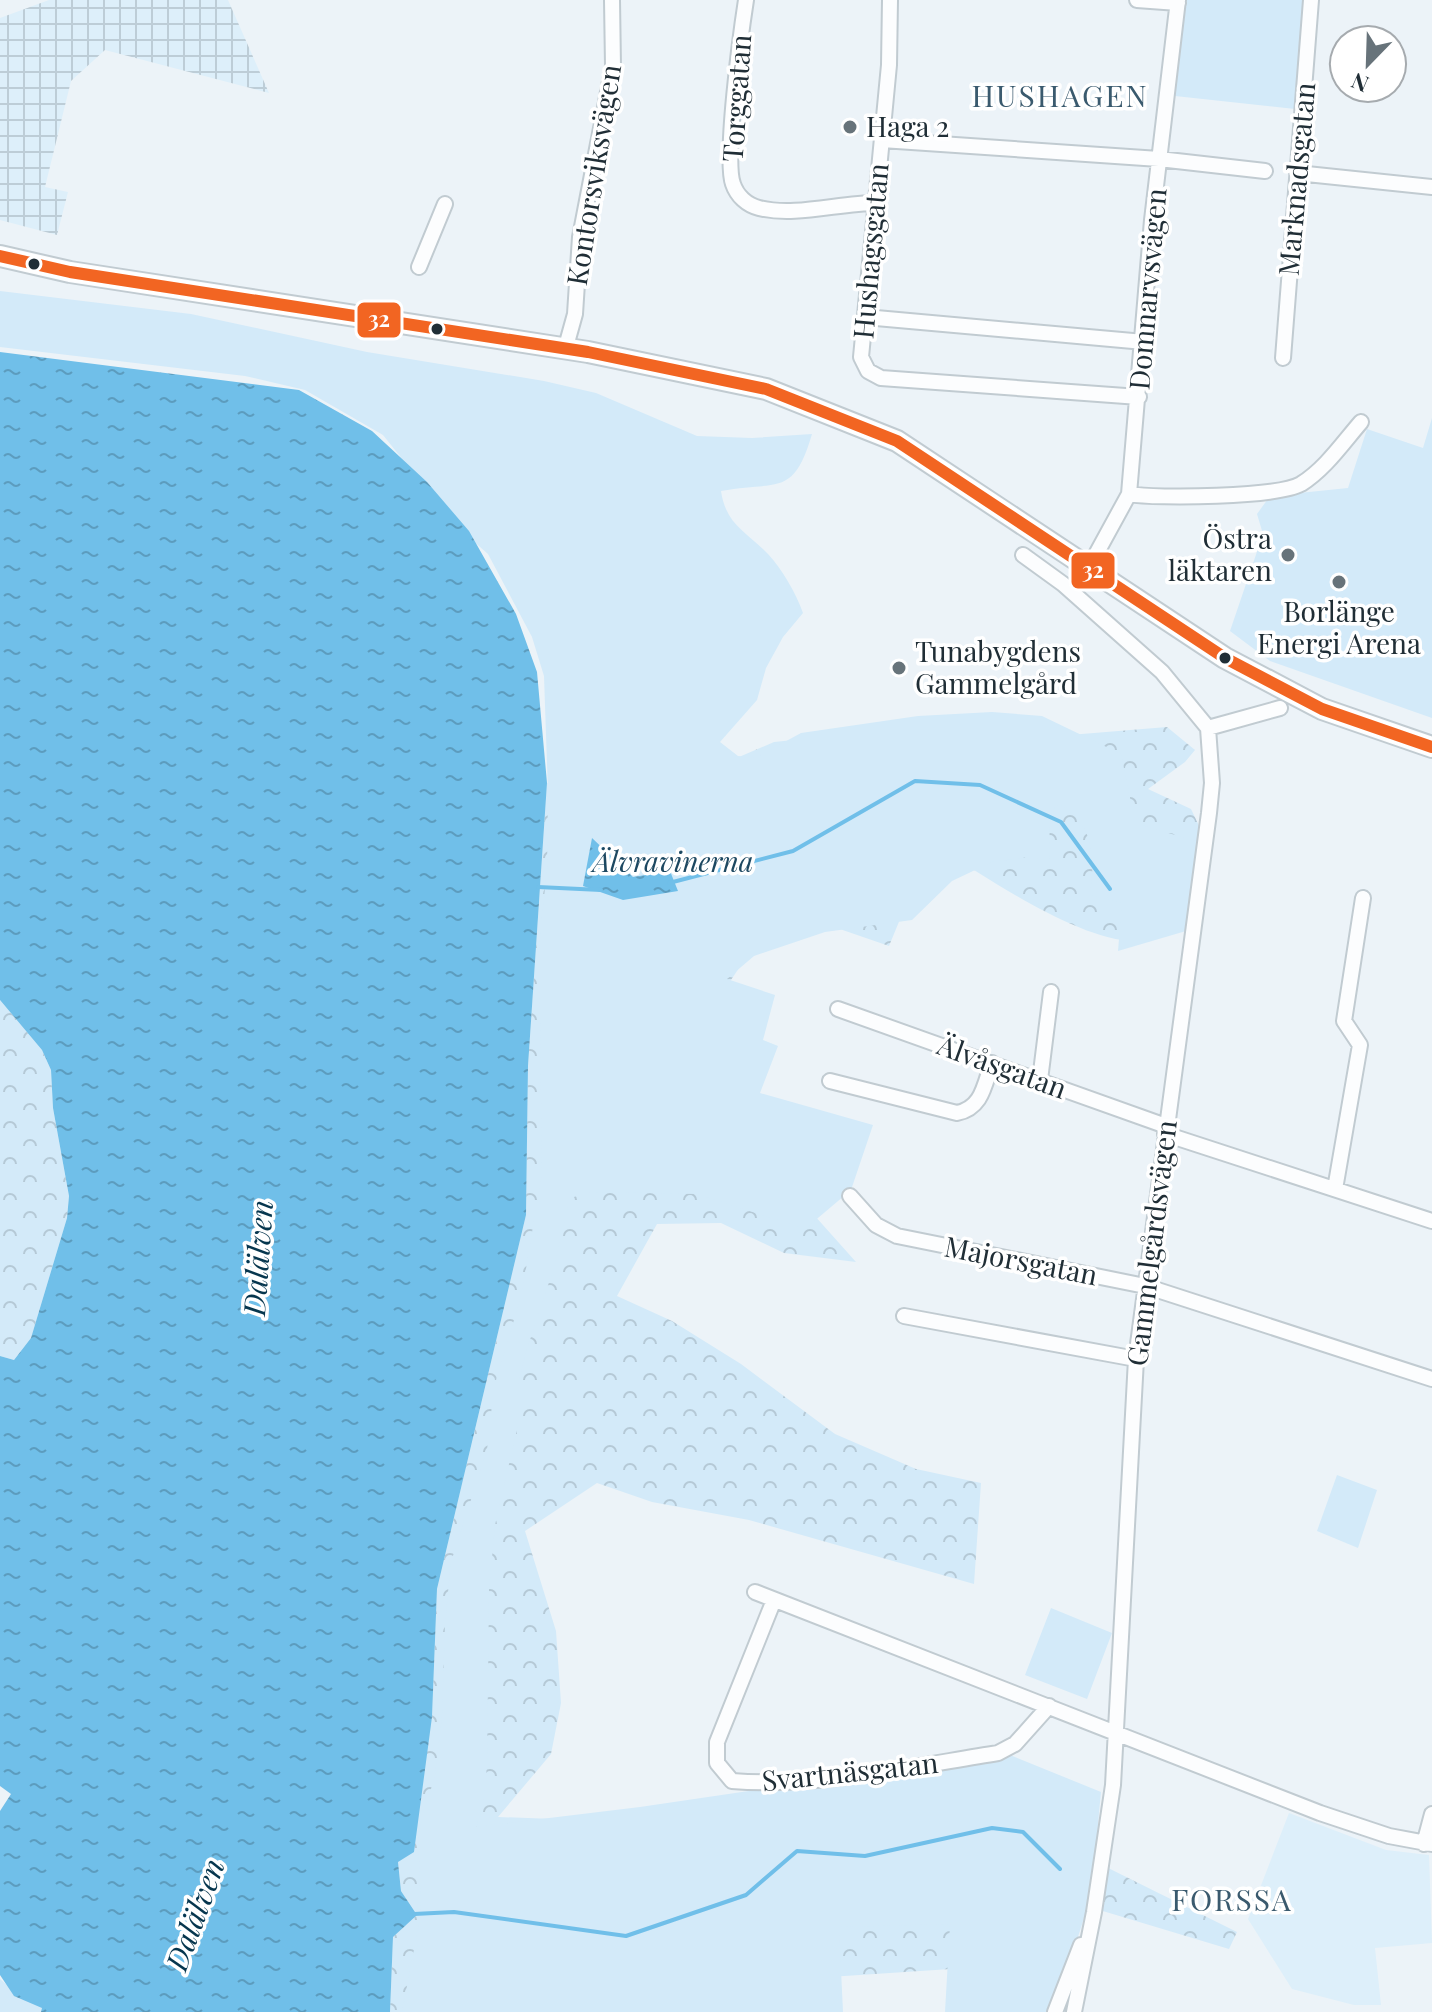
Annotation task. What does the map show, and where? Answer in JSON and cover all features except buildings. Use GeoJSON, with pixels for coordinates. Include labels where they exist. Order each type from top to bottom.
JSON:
{"type":"FeatureCollection","features":[{"type":"Feature","properties":{"kind":"street","name":"Kontorsviksvägen"},"geometry":{"type":"LineString","coordinates":[[565,350],[575,314],[580,237],[613,66],[612,0]]}},
{"type":"Feature","properties":{"kind":"street","name":"Torggatan"},"geometry":{"type":"LineString","coordinates":[[746,0],[731,155],[732,182],[741,199],[758,208],[781,210],[876,203]]}},
{"type":"Feature","properties":{"kind":"street","name":"Hushagsgatan"},"geometry":{"type":"LineString","coordinates":[[890,0],[889,65],[861,357],[868,371],[881,378],[1139,397]]}},
{"type":"Feature","properties":{"kind":"street"},"geometry":{"type":"LineString","coordinates":[[1137,0],[1178,1]]}},
{"type":"Feature","properties":{"kind":"street","name":"Marknadsgatan"},"geometry":{"type":"LineString","coordinates":[[1283,358],[1311,0]]}},
{"type":"Feature","properties":{"kind":"street","name":"Domnarvsvägen"},"geometry":{"type":"LineString","coordinates":[[1088,569],[1129,494],[1159,159],[1178,1]]}},
{"type":"Feature","properties":{"kind":"street"},"geometry":{"type":"LineString","coordinates":[[882,140],[1159,159],[1265,171]]}},
{"type":"Feature","properties":{"kind":"street"},"geometry":{"type":"LineString","coordinates":[[1297,173],[1432,187]]}},
{"type":"Feature","properties":{"kind":"street"},"geometry":{"type":"LineString","coordinates":[[419,267],[445,204]]}},
{"type":"Feature","properties":{"kind":"street"},"geometry":{"type":"LineString","coordinates":[[0,256],[70,272],[565,350],[766,389],[897,441],[1225,658],[1322,709],[1432,747]]}},
{"type":"Feature","properties":{"kind":"street"},"geometry":{"type":"LineString","coordinates":[[865,317],[1144,342]]}},
{"type":"Feature","properties":{"kind":"street"},"geometry":{"type":"LineString","coordinates":[[1129,494],[1157,499],[1298,486],[1323,466],[1361,422]]}},
{"type":"Feature","properties":{"kind":"street"},"geometry":{"type":"LineString","coordinates":[[1023,555],[1063,584],[1162,672],[1208,728],[1280,708]]}},
{"type":"Feature","properties":{"kind":"street","name":"Gammelgårdsvägen"},"geometry":{"type":"LineString","coordinates":[[1074,2012],[1094,1912],[1117,1732],[1136,1359],[1209,813],[1212,783],[1208,728]]}},
{"type":"Feature","properties":{"kind":"street"},"geometry":{"type":"LineString","coordinates":[[1335,1189],[1360,1045],[1344,1021],[1363,898]]}},
{"type":"Feature","properties":{"kind":"street"},"geometry":{"type":"LineString","coordinates":[[1040,1080],[1051,992]]}},
{"type":"Feature","properties":{"kind":"street","name":"Älvåsgatan"},"geometry":{"type":"LineString","coordinates":[[838,1009],[1040,1080],[1166,1130],[1432,1221]]}},
{"type":"Feature","properties":{"kind":"street"},"geometry":{"type":"LineString","coordinates":[[830,1081],[957,1113],[970,1110],[979,1101],[992,1063]]}},
{"type":"Feature","properties":{"kind":"street","name":"Majorsgatan"},"geometry":{"type":"LineString","coordinates":[[850,1196],[876,1225],[897,1236],[1145,1286],[1432,1379]]}},
{"type":"Feature","properties":{"kind":"street"},"geometry":{"type":"LineString","coordinates":[[904,1316],[1136,1359]]}},
{"type":"Feature","properties":{"kind":"street"},"geometry":{"type":"LineString","coordinates":[[755,1592],[1320,1813],[1389,1836],[1428,1844],[1432,1814]]}},
{"type":"Feature","properties":{"kind":"street","name":"Svartnäsgatan"},"geometry":{"type":"LineString","coordinates":[[774,1600],[717,1742],[717,1763],[732,1781],[754,1783],[878,1772],[998,1753],[1015,1744],[1049,1706]]}},
{"type":"Feature","properties":{"kind":"street"},"geometry":{"type":"LineString","coordinates":[[1055,2012],[1094,1912]]}},
{"type":"Feature","properties":{"kind":"shaded area"},"geometry":{"type":"Polygon","coordinates":[[[49,0],[228,0],[269,93],[105,50],[71,81],[45,187],[68,192],[57,235],[0,220],[0,18],[49,0]]]}},
{"type":"Feature","properties":{"kind":"shaded area"},"geometry":{"type":"Polygon","coordinates":[[[1289,1813],[1386,1850],[1429,1855],[1432,1943],[1375,1948],[1381,2005],[1354,2005],[1292,1989],[1248,1919],[1289,1813]]]}},
{"type":"Feature","properties":{"kind":"green space"},"geometry":{"type":"Polygon","coordinates":[[[1184,0],[1304,0],[1295,109],[1175,96],[1184,0]]]}},
{"type":"Feature","properties":{"kind":"green space","name":"Älvravinerna"},"geometry":{"type":"Polygon","coordinates":[[[0,291],[191,314],[367,352],[544,381],[596,393],[697,436],[752,438],[812,434],[798,469],[790,478],[780,483],[721,491],[732,520],[778,567],[793,589],[803,613],[783,637],[766,668],[757,700],[720,742],[738,756],[755,758],[801,733],[918,716],[992,712],[1042,716],[1121,754],[1132,807],[1141,825],[1199,842],[1186,931],[1118,951],[1122,903],[1090,895],[1092,855],[1086,832],[1071,812],[1059,804],[1050,812],[1049,861],[1030,857],[992,862],[952,881],[912,920],[825,932],[754,956],[727,979],[775,995],[763,1040],[778,1046],[760,1093],[873,1125],[851,1190],[805,1229],[697,1194],[593,1192],[570,1198],[554,1267],[518,1385],[518,1425],[495,1525],[489,1590],[487,1766],[482,1811],[476,1827],[640,1807],[1005,1753],[1101,1792],[1094,1871],[1087,1907],[1048,2012],[945,2012],[950,1924],[839,1927],[843,2012],[402,2012],[421,1913],[418,1834],[435,1775],[442,1716],[445,1623],[451,1562],[487,1450],[494,1387],[522,1293],[542,1172],[539,944],[547,870],[548,793],[544,676],[532,637],[488,554],[455,525],[383,435],[305,390],[245,376],[0,347],[0,291]]]}},
{"type":"Feature","properties":{"kind":"green space","name":"Borlänge Energi Arena"},"geometry":{"type":"Polygon","coordinates":[[[1432,418],[1432,718],[1270,661],[1230,631],[1263,534],[1257,514],[1270,496],[1348,488],[1367,429],[1423,448],[1432,418]]]}},
{"type":"Feature","properties":{"kind":"green space","name":"Älvravinerna"},"geometry":{"type":"Polygon","coordinates":[[[658,472],[686,747],[718,766],[774,742],[941,725],[1033,738],[1167,727],[1195,750],[1185,762],[1148,789],[1191,809],[1203,834],[1191,916],[1154,939],[1126,941],[1073,925],[1017,896],[947,853],[910,895],[889,946],[779,908],[723,992],[736,1062],[806,1206],[856,1262],[784,1253],[721,1223],[657,1224],[617,1296],[672,1321],[741,1364],[835,1434],[916,1469],[981,1483],[974,1584],[749,1520],[652,1502],[597,1483],[525,1531],[556,1631],[561,1703],[551,1754],[498,1817],[635,1822],[1084,1856],[1237,1932],[1229,1949],[1023,1887],[981,1967],[814,1978],[642,2012],[390,2012],[393,1937],[417,1915],[401,1891],[398,1862],[432,1717],[437,1589],[526,1215],[528,1066],[547,783],[569,787],[658,472]]]}},
{"type":"Feature","properties":{"kind":"green space"},"geometry":{"type":"Polygon","coordinates":[[[0,1000],[42,1050],[51,1070],[53,1108],[69,1196],[67,1218],[31,1338],[14,1360],[0,1356],[0,1000]]]}},
{"type":"Feature","properties":{"kind":"green space"},"geometry":{"type":"Polygon","coordinates":[[[1337,1475],[1377,1490],[1358,1548],[1317,1531],[1337,1475]]]}},
{"type":"Feature","properties":{"kind":"green space"},"geometry":{"type":"Polygon","coordinates":[[[1051,1608],[1112,1633],[1087,1699],[1025,1675],[1051,1608]]]}},
{"type":"Feature","properties":{"kind":"green space"},"geometry":{"type":"Polygon","coordinates":[[[0,1979],[21,1997],[44,2008],[46,2012],[0,2012],[0,1979]]]}},
{"type":"Feature","properties":{"kind":"water","name":"Dalälven"},"geometry":{"type":"Polygon","coordinates":[[[0,352],[299,390],[372,431],[427,482],[469,531],[516,614],[537,672],[547,783],[528,1066],[526,1215],[437,1589],[432,1717],[414,1852],[398,1862],[401,1891],[417,1915],[393,1937],[390,2012],[41,2012],[42,2008],[14,1996],[0,1975],[0,1811],[11,1794],[0,1786],[0,1356],[14,1360],[31,1338],[67,1218],[69,1196],[53,1108],[51,1070],[42,1050],[0,1000],[0,352]]]}},
{"type":"Feature","properties":{"kind":"water"},"geometry":{"type":"Polygon","coordinates":[[[592,838],[633,877],[670,871],[678,891],[623,900],[583,886],[592,838]]]}},
{"type":"Feature","properties":{"kind":"waterway"},"geometry":{"type":"LineString","coordinates":[[669,883],[793,851],[915,781],[980,785],[1061,822],[1110,889]]}},
{"type":"Feature","properties":{"kind":"waterway"},"geometry":{"type":"LineString","coordinates":[[538,887],[601,890]]}},
{"type":"Feature","properties":{"kind":"waterway"},"geometry":{"type":"LineString","coordinates":[[414,1914],[454,1912],[626,1936],[746,1895],[797,1851],[865,1856],[992,1828],[1023,1832],[1060,1869]]}},
{"type":"Feature","properties":{"kind":"transit line","name":"32"},"geometry":{"type":"LineString","coordinates":[[0,256],[70,272],[588,352],[766,389],[897,441],[1225,658],[1322,709],[1432,747]]}},
{"type":"Feature","properties":{"kind":"place","name":"Haga 2"},"geometry":{"type":"Point","coordinates":[850,127]}},
{"type":"Feature","properties":{"kind":"place","name":"Östra läktaren"},"geometry":{"type":"Point","coordinates":[1288,555]}},
{"type":"Feature","properties":{"kind":"place","name":"Borlänge Energi Arena"},"geometry":{"type":"Point","coordinates":[1339,582]}},
{"type":"Feature","properties":{"kind":"place","name":"Tunabygdens Gammelgård"},"geometry":{"type":"Point","coordinates":[899,668]}},
{"type":"Feature","properties":{"kind":"district","name":"HUSHAGEN"},"geometry":{"type":"Point","coordinates":[1060,97]}},
{"type":"Feature","properties":{"kind":"district","name":"FORSSA"},"geometry":{"type":"Point","coordinates":[1232,1901]}}]}
